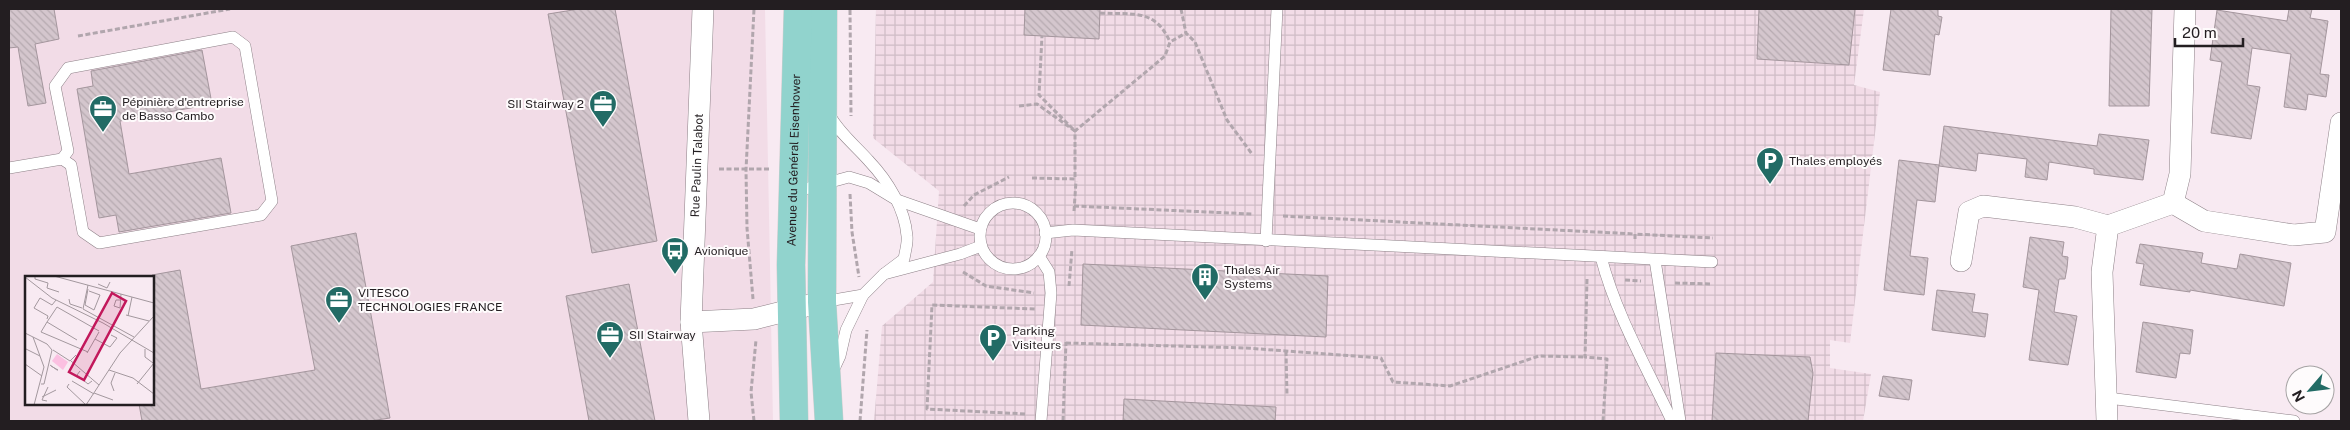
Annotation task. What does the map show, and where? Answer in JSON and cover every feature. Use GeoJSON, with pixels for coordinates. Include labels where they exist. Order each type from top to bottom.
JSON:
{"type":"FeatureCollection","features":[{"type":"Feature","properties":{"kind":"main road","name":"Avenue du Général Eisenhower"},"geometry":{"type":"LineString","coordinates":[[794,421],[791,310],[798,9]]}},
{"type":"Feature","properties":{"kind":"main road"},"geometry":{"type":"LineString","coordinates":[[823,9],[822,302],[828,421]]}},
{"type":"Feature","properties":{"kind":"main road"},"geometry":{"type":"LineString","coordinates":[[793,222],[808,250],[822,302]]}},
{"type":"Feature","properties":{"kind":"main road"},"geometry":{"type":"LineString","coordinates":[[791,310],[827,384]]}},
{"type":"Feature","properties":{"kind":"street","name":"Rue Paulin Talabot"},"geometry":{"type":"LineString","coordinates":[[699,421],[691,322],[703,9]]}},
{"type":"Feature","properties":{"kind":"street"},"geometry":{"type":"LineString","coordinates":[[2173,203],[2180,174],[2185,9]]}},
{"type":"Feature","properties":{"kind":"street"},"geometry":{"type":"LineString","coordinates":[[1961,261],[1969,212],[1984,206],[2074,217],[2108,226],[2173,203],[2204,221],[2294,235],[2333,235],[2341,124]]}},
{"type":"Feature","properties":{"kind":"street"},"geometry":{"type":"LineString","coordinates":[[2107,421],[2108,398],[2102,272],[2108,226]]}},
{"type":"Feature","properties":{"kind":"street"},"geometry":{"type":"LineString","coordinates":[[691,322],[754,319],[822,302]]}},
{"type":"Feature","properties":{"kind":"lane"},"geometry":{"type":"LineString","coordinates":[[1266,241],[1277,9]]}},
{"type":"Feature","properties":{"kind":"lane"},"geometry":{"type":"LineString","coordinates":[[9,168],[62,159],[71,165],[84,232],[99,243],[261,215],[272,201],[245,46],[233,38],[68,68],[55,86],[68,151],[62,159]]}},
{"type":"Feature","properties":{"kind":"lane"},"geometry":{"type":"LineString","coordinates":[[823,100],[833,122],[870,161],[897,200],[904,217],[908,238],[904,259],[884,274],[863,295],[846,330],[840,356],[827,384]]}},
{"type":"Feature","properties":{"kind":"lane"},"geometry":{"type":"LineString","coordinates":[[794,192],[823,182],[849,177],[859,179],[897,200],[980,229]]}},
{"type":"Feature","properties":{"kind":"lane"},"geometry":{"type":"LineString","coordinates":[[1013,204],[1027,207],[1036,213],[1042,222],[1045,233],[1044,247],[1039,256],[1024,267],[1006,268],[991,260],[981,246],[980,229],[990,212],[998,207],[1013,204]]}},
{"type":"Feature","properties":{"kind":"lane"},"geometry":{"type":"LineString","coordinates":[[1045,233],[1073,230],[1712,262]]}},
{"type":"Feature","properties":{"kind":"lane"},"geometry":{"type":"LineString","coordinates":[[884,274],[960,254],[981,246]]}},
{"type":"Feature","properties":{"kind":"lane"},"geometry":{"type":"LineString","coordinates":[[1039,256],[1049,272],[1049,310],[1041,418]]}},
{"type":"Feature","properties":{"kind":"lane"},"geometry":{"type":"LineString","coordinates":[[1601,257],[1607,280],[1629,331],[1672,421]]}},
{"type":"Feature","properties":{"kind":"lane"},"geometry":{"type":"LineString","coordinates":[[1655,260],[1680,421]]}},
{"type":"Feature","properties":{"kind":"lane"},"geometry":{"type":"LineString","coordinates":[[822,302],[863,295]]}},
{"type":"Feature","properties":{"kind":"lane"},"geometry":{"type":"LineString","coordinates":[[2108,398],[2294,421]]}},
{"type":"Feature","properties":{"kind":"path"},"geometry":{"type":"LineString","coordinates":[[78,36],[230,9]]}},
{"type":"Feature","properties":{"kind":"path"},"geometry":{"type":"LineString","coordinates":[[753,300],[747,228],[746,170],[754,9]]}},
{"type":"Feature","properties":{"kind":"path"},"geometry":{"type":"LineString","coordinates":[[850,9],[851,125]]}},
{"type":"Feature","properties":{"kind":"path"},"geometry":{"type":"LineString","coordinates":[[1181,9],[1186,33],[1195,42],[1227,120],[1256,160]]}},
{"type":"Feature","properties":{"kind":"path"},"geometry":{"type":"LineString","coordinates":[[1100,13],[1150,16],[1164,27],[1170,42]]}},
{"type":"Feature","properties":{"kind":"path"},"geometry":{"type":"LineString","coordinates":[[1075,131],[1165,56],[1170,42],[1186,33]]}},
{"type":"Feature","properties":{"kind":"path"},"geometry":{"type":"LineString","coordinates":[[1032,178],[1075,179],[1075,131],[1040,95],[1042,36]]}},
{"type":"Feature","properties":{"kind":"path"},"geometry":{"type":"LineString","coordinates":[[1018,106],[1037,104],[1075,131]]}},
{"type":"Feature","properties":{"kind":"path"},"geometry":{"type":"LineString","coordinates":[[713,169],[772,169],[777,164]]}},
{"type":"Feature","properties":{"kind":"path"},"geometry":{"type":"LineString","coordinates":[[961,208],[974,195],[1008,178]]}},
{"type":"Feature","properties":{"kind":"path"},"geometry":{"type":"LineString","coordinates":[[1076,181],[1074,209],[1251,214],[1714,238]]}},
{"type":"Feature","properties":{"kind":"path"},"geometry":{"type":"LineString","coordinates":[[850,191],[858,272]]}},
{"type":"Feature","properties":{"kind":"path"},"geometry":{"type":"LineString","coordinates":[[1251,214],[1252,205]]}},
{"type":"Feature","properties":{"kind":"path"},"geometry":{"type":"LineString","coordinates":[[1635,234],[1635,239]]}},
{"type":"Feature","properties":{"kind":"path"},"geometry":{"type":"LineString","coordinates":[[957,272],[966,272],[986,286],[1037,293]]}},
{"type":"Feature","properties":{"kind":"path"},"geometry":{"type":"LineString","coordinates":[[1584,357],[1587,279]]}},
{"type":"Feature","properties":{"kind":"path"},"geometry":{"type":"LineString","coordinates":[[1625,280],[1646,281]]}},
{"type":"Feature","properties":{"kind":"path"},"geometry":{"type":"LineString","coordinates":[[1674,283],[1712,284]]}},
{"type":"Feature","properties":{"kind":"path"},"geometry":{"type":"LineString","coordinates":[[1049,310],[932,305],[927,409],[1041,418],[1063,416]]}},
{"type":"Feature","properties":{"kind":"path"},"geometry":{"type":"LineString","coordinates":[[860,421],[864,346],[867,326]]}},
{"type":"Feature","properties":{"kind":"path"},"geometry":{"type":"LineString","coordinates":[[754,421],[751,392],[756,340]]}},
{"type":"Feature","properties":{"kind":"path"},"geometry":{"type":"LineString","coordinates":[[1066,343],[1286,351],[1380,358],[1393,382],[1450,386],[1539,356],[1607,359],[1603,421]]}},
{"type":"Feature","properties":{"kind":"path"},"geometry":{"type":"LineString","coordinates":[[1286,351],[1287,396]]}},
{"type":"Feature","properties":{"kind":"shaded area"},"geometry":{"type":"Polygon","coordinates":[[[9,9],[765,9],[773,421],[9,421],[9,9]]]}},
{"type":"Feature","properties":{"kind":"shaded area"},"geometry":{"type":"Polygon","coordinates":[[[876,9],[1864,9],[1854,85],[1880,92],[1850,343],[1830,340],[1830,368],[1871,374],[1863,421],[874,421],[882,326],[933,282],[939,191],[873,138],[876,9]]]}},
{"type":"Feature","properties":{"kind":"building"},"geometry":{"type":"Polygon","coordinates":[[[9,9],[54,9],[59,39],[35,44],[46,103],[28,106],[18,47],[9,48],[9,9]]]}},
{"type":"Feature","properties":{"kind":"building","name":"SII Stairway 2"},"geometry":{"type":"Polygon","coordinates":[[[579,9],[615,9],[657,241],[592,253],[548,14],[579,9]]]}},
{"type":"Feature","properties":{"kind":"building"},"geometry":{"type":"Polygon","coordinates":[[[1025,9],[1100,9],[1099,39],[1024,35],[1025,9]]]}},
{"type":"Feature","properties":{"kind":"building"},"geometry":{"type":"Polygon","coordinates":[[[1759,9],[1855,9],[1849,65],[1757,59],[1759,9]]]}},
{"type":"Feature","properties":{"kind":"building"},"geometry":{"type":"Polygon","coordinates":[[[1891,9],[1938,9],[1938,16],[1942,17],[1939,35],[1935,34],[1930,75],[1883,70],[1891,9]]]}},
{"type":"Feature","properties":{"kind":"building"},"geometry":{"type":"Polygon","coordinates":[[[2111,9],[2152,9],[2149,106],[2109,106],[2111,9]]]}},
{"type":"Feature","properties":{"kind":"building"},"geometry":{"type":"Polygon","coordinates":[[[2289,9],[2312,9],[2310,18],[2328,21],[2320,74],[2329,75],[2326,97],[2308,94],[2306,110],[2284,107],[2291,54],[2252,48],[2247,85],[2260,87],[2251,139],[2211,133],[2222,62],[2210,60],[2217,10],[2287,21],[2289,9]]]}},
{"type":"Feature","properties":{"kind":"building","name":"Pépinière d'entreprise de Basso Cambo"},"geometry":{"type":"Polygon","coordinates":[[[202,50],[212,104],[120,121],[129,174],[221,158],[231,213],[119,232],[116,215],[99,218],[77,89],[93,86],[91,71],[202,50]]]}},
{"type":"Feature","properties":{"kind":"building"},"geometry":{"type":"Polygon","coordinates":[[[1944,126],[2097,146],[2099,134],[2149,140],[2143,180],[2094,174],[2094,169],[2049,162],[2047,180],[2025,177],[2027,159],[1978,153],[1976,171],[1939,166],[1944,126]]]}},
{"type":"Feature","properties":{"kind":"building"},"geometry":{"type":"Polygon","coordinates":[[[1899,160],[1939,165],[1935,202],[1917,200],[1910,256],[1928,258],[1924,295],[1884,290],[1899,160]]]}},
{"type":"Feature","properties":{"kind":"building","name":"VITESCO TECHNOLOGIES FRANCE"},"geometry":{"type":"Polygon","coordinates":[[[356,233],[390,418],[370,421],[142,421],[139,405],[154,405],[154,276],[152,275],[180,270],[201,389],[315,370],[291,246],[356,233]]]}},
{"type":"Feature","properties":{"kind":"building"},"geometry":{"type":"Polygon","coordinates":[[[2030,237],[2064,242],[2062,256],[2068,257],[2067,268],[2065,279],[2059,279],[2054,312],[2077,316],[2068,365],[2029,360],[2039,290],[2023,287],[2030,237]]]}},
{"type":"Feature","properties":{"kind":"building"},"geometry":{"type":"Polygon","coordinates":[[[2140,244],[2203,253],[2201,263],[2237,269],[2240,254],[2291,263],[2284,306],[2190,290],[2190,292],[2140,285],[2144,264],[2136,263],[2140,244]]]}},
{"type":"Feature","properties":{"kind":"building","name":"Thales Air Systems"},"geometry":{"type":"Polygon","coordinates":[[[1083,264],[1328,276],[1326,337],[1081,325],[1083,264]]]}},
{"type":"Feature","properties":{"kind":"building","name":"SII Stairway"},"geometry":{"type":"Polygon","coordinates":[[[629,284],[655,421],[589,421],[566,296],[629,284]]]}},
{"type":"Feature","properties":{"kind":"building"},"geometry":{"type":"Polygon","coordinates":[[[1937,290],[1975,294],[1972,312],[1988,314],[1985,337],[1932,330],[1937,290]]]}},
{"type":"Feature","properties":{"kind":"building"},"geometry":{"type":"Polygon","coordinates":[[[2143,322],[2193,330],[2190,354],[2180,353],[2176,378],[2136,372],[2143,322]]]}},
{"type":"Feature","properties":{"kind":"building"},"geometry":{"type":"Polygon","coordinates":[[[1716,353],[1810,357],[1813,373],[1808,421],[1712,421],[1716,353]]]}},
{"type":"Feature","properties":{"kind":"building"},"geometry":{"type":"Polygon","coordinates":[[[1883,376],[1912,380],[1909,400],[1879,396],[1883,376]]]}},
{"type":"Feature","properties":{"kind":"building"},"geometry":{"type":"Polygon","coordinates":[[[1124,399],[1276,407],[1275,421],[1123,421],[1124,399]]]}},
{"type":"Feature","properties":{"kind":"place","name":"SII Stairway 2"},"geometry":{"type":"Point","coordinates":[603,128]}},
{"type":"Feature","properties":{"kind":"place","name":"Pépinière d'entreprise de Basso Cambo"},"geometry":{"type":"Point","coordinates":[103,133]}},
{"type":"Feature","properties":{"kind":"place","name":"Thales employés"},"geometry":{"type":"Point","coordinates":[1770,185]}},
{"type":"Feature","properties":{"kind":"place","name":"Avionique"},"geometry":{"type":"Point","coordinates":[675,275]}},
{"type":"Feature","properties":{"kind":"place","name":"Thales Air Systems"},"geometry":{"type":"Point","coordinates":[1205,301]}},
{"type":"Feature","properties":{"kind":"place","name":"VITESCO TECHNOLOGIES FRANCE"},"geometry":{"type":"Point","coordinates":[339,324]}},
{"type":"Feature","properties":{"kind":"place","name":"SII Stairway"},"geometry":{"type":"Point","coordinates":[610,359]}},
{"type":"Feature","properties":{"kind":"place","name":"Parking Visiteurs"},"geometry":{"type":"Point","coordinates":[993,362]}}]}
